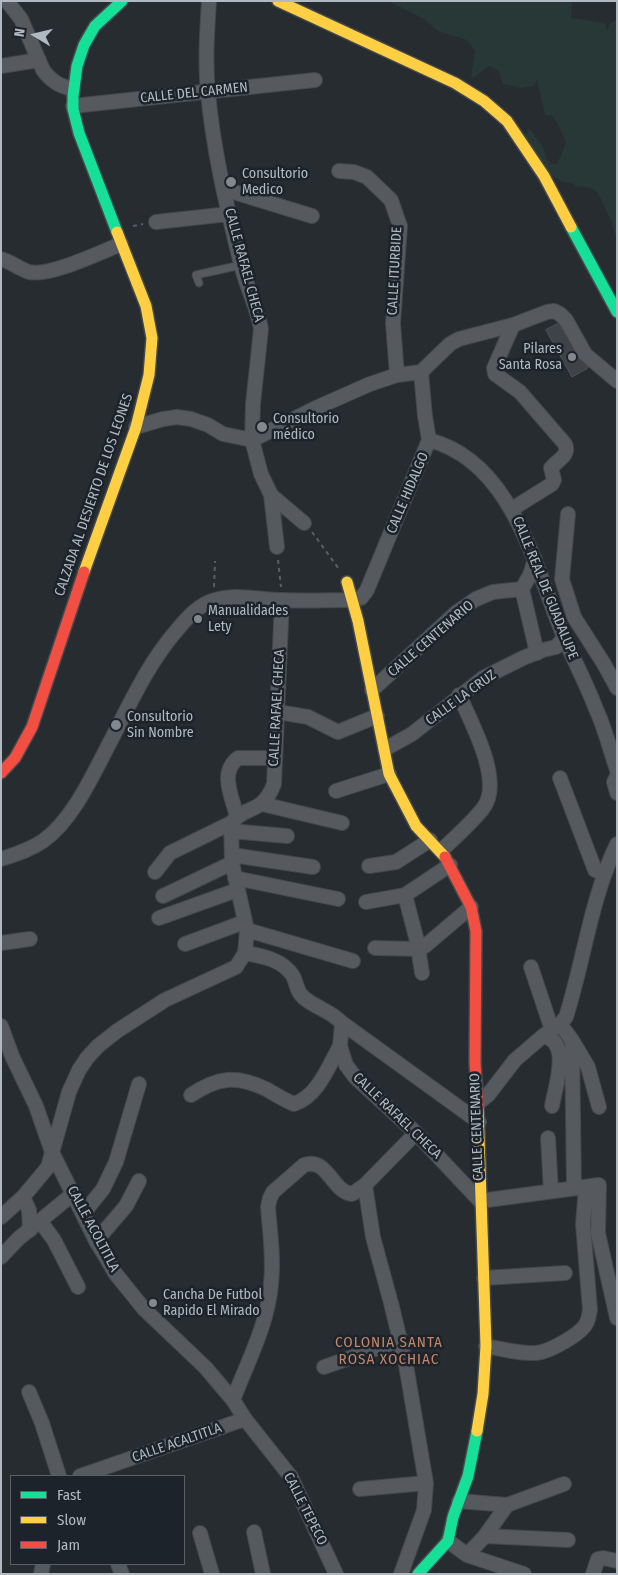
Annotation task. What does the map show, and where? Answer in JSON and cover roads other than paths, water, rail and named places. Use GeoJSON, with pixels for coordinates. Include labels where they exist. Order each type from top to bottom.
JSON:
{"type":"FeatureCollection","features":[{"type":"Feature","properties":{"kind":"street"},"geometry":{"type":"LineString","coordinates":[[6,1],[22,19],[43,70],[55,83],[62,87],[73,89]]}},
{"type":"Feature","properties":{"kind":"street","name":"CALZADA AL DESIERTO DE LOS LEONES"},"geometry":{"type":"LineString","coordinates":[[1,773],[14,758],[32,728],[80,580],[136,427],[149,375],[152,338],[146,306],[78,133],[73,106],[73,89],[78,57],[88,35],[108,12],[122,1]]}},
{"type":"Feature","properties":{"kind":"street","name":"CALLE RAFAEL CHECA"},"geometry":{"type":"LineString","coordinates":[[209,1],[206,48],[207,92],[213,134],[229,214],[241,265],[261,329],[253,404],[252,440],[261,474],[271,496],[277,547]]}},
{"type":"Feature","properties":{"kind":"street"},"geometry":{"type":"LineString","coordinates":[[278,1],[455,83],[484,101],[507,121],[544,176],[617,312]]}},
{"type":"Feature","properties":{"kind":"street"},"geometry":{"type":"LineString","coordinates":[[1,66],[39,60]]}},
{"type":"Feature","properties":{"kind":"street","name":"CALLE DEL CARMEN"},"geometry":{"type":"LineString","coordinates":[[73,106],[315,80]]}},
{"type":"Feature","properties":{"kind":"street","name":"CALLE ITURBIDE"},"geometry":{"type":"LineString","coordinates":[[339,171],[354,172],[367,177],[390,200],[400,226],[393,323],[397,375]]}},
{"type":"Feature","properties":{"kind":"street"},"geometry":{"type":"LineString","coordinates":[[224,189],[312,216]]}},
{"type":"Feature","properties":{"kind":"street"},"geometry":{"type":"LineString","coordinates":[[156,222],[229,214]]}},
{"type":"Feature","properties":{"kind":"street"},"geometry":{"type":"LineString","coordinates":[[1,259],[30,272],[40,272],[54,270],[121,244]]}},
{"type":"Feature","properties":{"kind":"street"},"geometry":{"type":"LineString","coordinates":[[136,427],[177,417],[208,425],[223,434],[252,440],[318,407],[370,384],[397,375],[421,372],[450,344],[459,339],[513,325],[554,311],[560,314],[585,354],[617,381]]}},
{"type":"Feature","properties":{"kind":"street"},"geometry":{"type":"LineString","coordinates":[[512,508],[552,484],[554,480],[552,468],[567,453],[566,444],[520,392],[495,374],[494,371],[513,325]]}},
{"type":"Feature","properties":{"kind":"street","name":"CALLE HIDALGO"},"geometry":{"type":"LineString","coordinates":[[352,600],[361,598],[367,590],[430,440],[425,416],[421,372]]}},
{"type":"Feature","properties":{"kind":"street","name":"CALLE REAL DE GUADALUPE"},"geometry":{"type":"LineString","coordinates":[[430,440],[445,444],[473,461],[512,508],[535,558],[564,638],[597,710],[617,770]]}},
{"type":"Feature","properties":{"kind":"street"},"geometry":{"type":"LineString","coordinates":[[271,496],[304,523]]}},
{"type":"Feature","properties":{"kind":"street"},"geometry":{"type":"LineString","coordinates":[[568,514],[562,579],[574,617],[617,688]]}},
{"type":"Feature","properties":{"kind":"street"},"geometry":{"type":"LineString","coordinates":[[535,558],[530,575],[522,589],[537,653]]}},
{"type":"Feature","properties":{"kind":"street","name":"CALLE CENTENARIO"},"geometry":{"type":"LineString","coordinates":[[347,582],[358,621],[389,774],[416,826],[441,851],[450,865],[471,906],[476,930],[475,1063],[479,1122],[486,1346],[483,1394],[472,1458],[460,1501],[453,1517],[448,1541]]}},
{"type":"Feature","properties":{"kind":"street","name":"CALLE CENTENARIO"},"geometry":{"type":"LineString","coordinates":[[372,690],[463,608],[476,599],[493,592],[522,589]]}},
{"type":"Feature","properties":{"kind":"street"},"geometry":{"type":"LineString","coordinates":[[1,859],[29,850],[44,841],[60,824],[91,780],[162,647],[193,612],[214,600],[236,596],[282,600],[352,600]]}},
{"type":"Feature","properties":{"kind":"street","name":"CALLE RAFAEL CHECA"},"geometry":{"type":"LineString","coordinates":[[262,804],[270,794],[274,784],[282,600]]}},
{"type":"Feature","properties":{"kind":"street","name":"CALLE LA CRUZ"},"geometry":{"type":"LineString","coordinates":[[385,749],[412,734],[482,678],[522,658],[556,647],[564,638]]}},
{"type":"Feature","properties":{"kind":"street"},"geometry":{"type":"LineString","coordinates":[[441,851],[484,807],[490,794],[491,784],[487,765],[459,695]]}},
{"type":"Feature","properties":{"kind":"street"},"geometry":{"type":"LineString","coordinates":[[278,712],[308,717],[338,732],[377,716]]}},
{"type":"Feature","properties":{"kind":"street"},"geometry":{"type":"LineString","coordinates":[[1,1217],[24,1197],[48,1167],[69,1092],[79,1070],[98,1046],[117,1031],[165,1000],[236,967],[245,953],[245,926],[232,859],[233,823],[226,776],[231,763],[238,758],[274,758]]}},
{"type":"Feature","properties":{"kind":"street"},"geometry":{"type":"LineString","coordinates":[[336,791],[389,774]]}},
{"type":"Feature","properties":{"kind":"street"},"geometry":{"type":"LineString","coordinates":[[617,776],[614,782],[617,793]]}},
{"type":"Feature","properties":{"kind":"street"},"geometry":{"type":"LineString","coordinates":[[560,778],[595,870],[600,872],[606,869]]}},
{"type":"Feature","properties":{"kind":"street"},"geometry":{"type":"LineString","coordinates":[[155,872],[170,853],[233,823],[262,804],[342,824]]}},
{"type":"Feature","properties":{"kind":"street"},"geometry":{"type":"LineString","coordinates":[[233,823],[287,836]]}},
{"type":"Feature","properties":{"kind":"street"},"geometry":{"type":"LineString","coordinates":[[369,866],[396,862],[430,840]]}},
{"type":"Feature","properties":{"kind":"street"},"geometry":{"type":"LineString","coordinates":[[478,1103],[488,1095],[515,1060],[566,1017],[606,869],[617,844]]}},
{"type":"Feature","properties":{"kind":"street"},"geometry":{"type":"LineString","coordinates":[[163,896],[232,859],[312,867]]}},
{"type":"Feature","properties":{"kind":"street"},"geometry":{"type":"LineString","coordinates":[[366,902],[405,895],[450,865]]}},
{"type":"Feature","properties":{"kind":"street"},"geometry":{"type":"LineString","coordinates":[[159,918],[236,884],[338,899]]}},
{"type":"Feature","properties":{"kind":"street"},"geometry":{"type":"LineString","coordinates":[[405,895],[422,974]]}},
{"type":"Feature","properties":{"kind":"street"},"geometry":{"type":"LineString","coordinates":[[375,948],[418,949],[425,946],[471,906]]}},
{"type":"Feature","properties":{"kind":"street"},"geometry":{"type":"LineString","coordinates":[[185,944],[245,926],[353,962]]}},
{"type":"Feature","properties":{"kind":"street"},"geometry":{"type":"LineString","coordinates":[[1,943],[30,939]]}},
{"type":"Feature","properties":{"kind":"street"},"geometry":{"type":"LineString","coordinates":[[245,953],[263,956],[276,961],[293,976],[298,991],[303,998],[335,1015],[342,1023],[479,1122]]}},
{"type":"Feature","properties":{"kind":"street"},"geometry":{"type":"LineString","coordinates":[[531,968],[552,1030],[549,1037],[559,1053],[560,1062],[552,1106]]}},
{"type":"Feature","properties":{"kind":"street","name":"CALLE RAFAEL CHECA"},"geometry":{"type":"LineString","coordinates":[[342,1023],[340,1046],[346,1065],[355,1077],[416,1133],[480,1201]]}},
{"type":"Feature","properties":{"kind":"street","name":"CALLE ACOLTITLA"},"geometry":{"type":"LineString","coordinates":[[1,1026],[7,1058],[36,1106],[52,1152],[74,1193],[96,1241],[115,1272],[144,1309],[205,1367],[233,1400]]}},
{"type":"Feature","properties":{"kind":"street"},"geometry":{"type":"LineString","coordinates":[[552,1030],[572,1040],[588,1067],[599,1107]]}},
{"type":"Feature","properties":{"kind":"street"},"geometry":{"type":"LineString","coordinates":[[486,1346],[535,1353],[547,1351],[580,1330],[587,1323],[590,1310],[580,1187],[572,1040]]}},
{"type":"Feature","properties":{"kind":"street"},"geometry":{"type":"LineString","coordinates":[[191,1095],[218,1081],[234,1078],[247,1081],[294,1104],[302,1101],[319,1084],[340,1046]]}},
{"type":"Feature","properties":{"kind":"street"},"geometry":{"type":"LineString","coordinates":[[83,1214],[103,1189],[116,1162],[139,1084]]}},
{"type":"Feature","properties":{"kind":"street"},"geometry":{"type":"LineString","coordinates":[[233,1400],[266,1312],[272,1267],[268,1208],[273,1192],[304,1166],[311,1163],[322,1167],[343,1190],[350,1194],[354,1193],[416,1133]]}},
{"type":"Feature","properties":{"kind":"street"},"geometry":{"type":"LineString","coordinates":[[548,1138],[551,1190]]}},
{"type":"Feature","properties":{"kind":"street"},"geometry":{"type":"LineString","coordinates":[[96,1241],[126,1206],[139,1181]]}},
{"type":"Feature","properties":{"kind":"street"},"geometry":{"type":"LineString","coordinates":[[364,1184],[373,1236],[401,1340],[426,1483],[424,1510],[402,1571]]}},
{"type":"Feature","properties":{"kind":"street"},"geometry":{"type":"LineString","coordinates":[[480,1201],[551,1190],[600,1185],[598,1233],[617,1318]]}},
{"type":"Feature","properties":{"kind":"street"},"geometry":{"type":"LineString","coordinates":[[1,1257],[6,1250],[74,1193]]}},
{"type":"Feature","properties":{"kind":"street"},"geometry":{"type":"LineString","coordinates":[[24,1197],[35,1225],[54,1240],[78,1287]]}},
{"type":"Feature","properties":{"kind":"street"},"geometry":{"type":"LineString","coordinates":[[484,1278],[565,1273]]}},
{"type":"Feature","properties":{"kind":"street"},"geometry":{"type":"LineString","coordinates":[[324,1367],[401,1340]]}},
{"type":"Feature","properties":{"kind":"street"},"geometry":{"type":"LineString","coordinates":[[29,1392],[42,1423],[59,1475]]}},
{"type":"Feature","properties":{"kind":"street","name":"CALLE TEPECO"},"geometry":{"type":"LineString","coordinates":[[233,1400],[245,1419],[291,1477],[336,1574]]}},
{"type":"Feature","properties":{"kind":"street","name":"CALLE ACALTITLA"},"geometry":{"type":"LineString","coordinates":[[83,1475],[245,1419]]}},
{"type":"Feature","properties":{"kind":"street"},"geometry":{"type":"LineString","coordinates":[[360,1488],[426,1483]]}},
{"type":"Feature","properties":{"kind":"street"},"geometry":{"type":"LineString","coordinates":[[460,1501],[506,1505],[564,1484]]}},
{"type":"Feature","properties":{"kind":"street"},"geometry":{"type":"LineString","coordinates":[[467,1555],[485,1536],[506,1505]]}},
{"type":"Feature","properties":{"kind":"street"},"geometry":{"type":"LineString","coordinates":[[254,1532],[263,1574]]}},
{"type":"Feature","properties":{"kind":"street"},"geometry":{"type":"LineString","coordinates":[[200,1534],[212,1574]]}},
{"type":"Feature","properties":{"kind":"street"},"geometry":{"type":"LineString","coordinates":[[485,1536],[568,1540]]}},
{"type":"Feature","properties":{"kind":"street"},"geometry":{"type":"LineString","coordinates":[[418,1574],[448,1541],[467,1555],[524,1574]]}},
{"type":"Feature","properties":{"kind":"street"},"geometry":{"type":"LineString","coordinates":[[402,1571],[420,1545]]}},
{"type":"Feature","properties":{"kind":"street"},"geometry":{"type":"LineString","coordinates":[[593,1574],[598,1559],[604,1558],[617,1561]]}},
{"type":"Feature","properties":{"kind":"lane"},"geometry":{"type":"LineString","coordinates":[[198,283],[196,275],[241,265]]}},
{"type":"Feature","properties":{"kind":"place","name":"Consultorio Medico"},"geometry":{"type":"Point","coordinates":[231,182]}},
{"type":"Feature","properties":{"kind":"place","name":"Pilares Santa Rosa"},"geometry":{"type":"Point","coordinates":[572,357]}},
{"type":"Feature","properties":{"kind":"place","name":"Consultorio médico"},"geometry":{"type":"Point","coordinates":[262,427]}},
{"type":"Feature","properties":{"kind":"place","name":"Manualidades Lety"},"geometry":{"type":"Point","coordinates":[198,619]}},
{"type":"Feature","properties":{"kind":"place","name":"Consultorio Sin Nombre"},"geometry":{"type":"Point","coordinates":[116,725]}},
{"type":"Feature","properties":{"kind":"place","name":"Cancha De Futbol Rapido El Mirado"},"geometry":{"type":"Point","coordinates":[153,1303]}},
{"type":"Feature","properties":{"kind":"district","name":"COLONIA SANTA ROSA XOCHIAC"},"geometry":{"type":"Point","coordinates":[389,1352]}}]}
